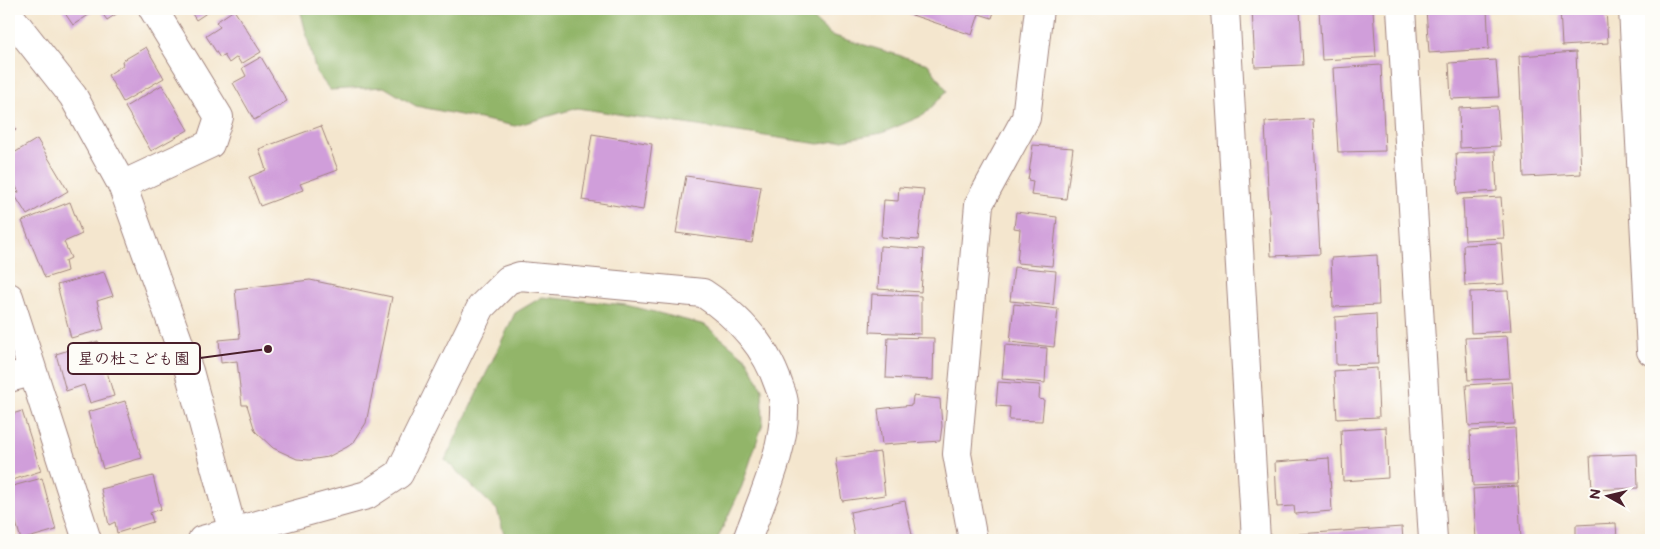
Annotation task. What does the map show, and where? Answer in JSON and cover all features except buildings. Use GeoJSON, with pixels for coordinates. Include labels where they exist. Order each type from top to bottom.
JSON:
{"type":"FeatureCollection","features":[{"type":"Feature","properties":{"kind":"street"},"geometry":{"type":"LineString","coordinates":[[122,184],[210,144],[219,117],[153,9]]}},
{"type":"Feature","properties":{"kind":"street"},"geometry":{"type":"LineString","coordinates":[[972,540],[957,454],[979,204],[1026,118],[1039,9]]}},
{"type":"Feature","properties":{"kind":"street"},"geometry":{"type":"LineString","coordinates":[[1225,9],[1256,540]]}},
{"type":"Feature","properties":{"kind":"street"},"geometry":{"type":"LineString","coordinates":[[1401,9],[1433,540]]}},
{"type":"Feature","properties":{"kind":"street"},"geometry":{"type":"LineString","coordinates":[[1632,9],[1651,351]]}},
{"type":"Feature","properties":{"kind":"street"},"geometry":{"type":"LineString","coordinates":[[9,15],[73,96],[122,184],[189,371],[233,536]]}},
{"type":"Feature","properties":{"kind":"street"},"geometry":{"type":"LineString","coordinates":[[202,540],[233,536],[367,495],[399,474],[481,307],[508,280],[520,276],[703,293],[723,306],[759,344],[772,366],[784,403],[778,454],[747,540]]}},
{"type":"Feature","properties":{"kind":"street"},"geometry":{"type":"LineString","coordinates":[[9,298],[20,375],[87,540]]}},
{"type":"Feature","properties":{"kind":"green space"},"geometry":{"type":"Polygon","coordinates":[[[300,9],[802,9],[831,35],[928,64],[947,91],[924,115],[882,133],[819,144],[577,108],[515,126],[416,106],[384,87],[330,90],[316,72],[300,9]]]}},
{"type":"Feature","properties":{"kind":"green space"},"geometry":{"type":"Polygon","coordinates":[[[542,297],[627,305],[705,325],[747,359],[762,389],[763,423],[742,486],[717,540],[506,540],[497,510],[445,460],[515,313],[542,297]]]}},
{"type":"Feature","properties":{"kind":"place","name":"星の杜こども園"},"geometry":{"type":"Point","coordinates":[268,349]}}]}
